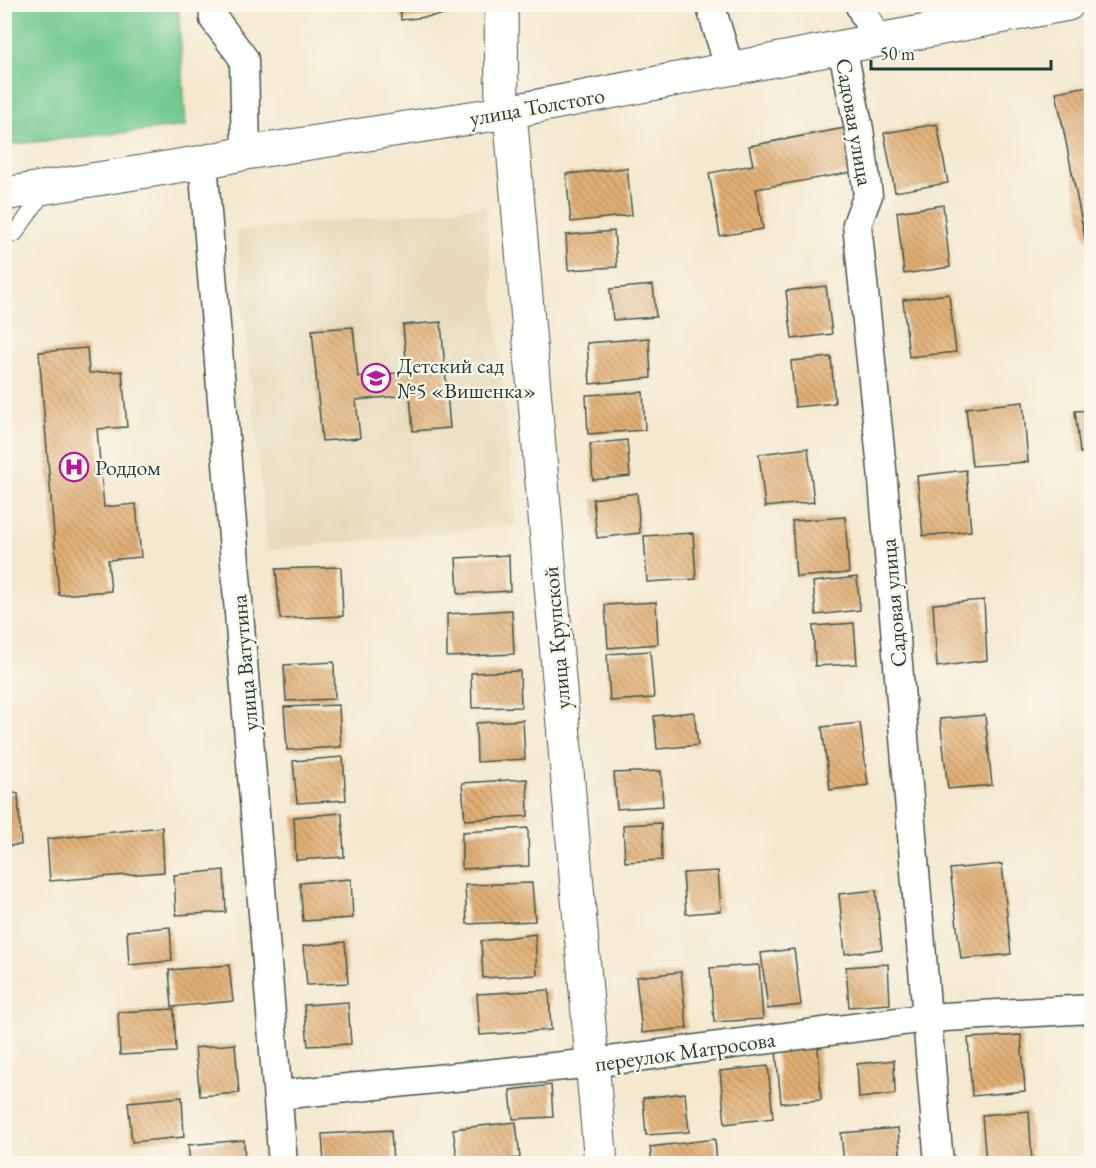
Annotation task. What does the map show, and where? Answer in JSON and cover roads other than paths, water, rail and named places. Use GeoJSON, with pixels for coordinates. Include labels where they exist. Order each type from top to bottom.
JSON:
{"type":"FeatureCollection","features":[{"type":"Feature","properties":{"kind":"main road","name":"улица Крупской"},"geometry":{"type":"LineString","coordinates":[[501,4],[506,113],[601,1164]]}},
{"type":"Feature","properties":{"kind":"main road","name":"улица Толстого"},"geometry":{"type":"LineString","coordinates":[[4,194],[246,153],[506,113],[1068,4]]}},
{"type":"Feature","properties":{"kind":"street"},"geometry":{"type":"LineString","coordinates":[[213,4],[214,19],[244,59],[246,153]]}},
{"type":"Feature","properties":{"kind":"street"},"geometry":{"type":"LineString","coordinates":[[710,4],[730,70]]}},
{"type":"Feature","properties":{"kind":"street","name":"Садовая улица"},"geometry":{"type":"LineString","coordinates":[[859,4],[877,41]]}},
{"type":"Feature","properties":{"kind":"street","name":"Садовая улица"},"geometry":{"type":"LineString","coordinates":[[842,47],[859,129],[868,195],[857,224],[882,469],[939,1164]]}},
{"type":"Feature","properties":{"kind":"street","name":"улица Ватутина"},"geometry":{"type":"LineString","coordinates":[[203,162],[283,1164]]}},
{"type":"Feature","properties":{"kind":"street","name":"переулок Матросова"},"geometry":{"type":"LineString","coordinates":[[279,1095],[593,1063],[926,1018],[1092,1009]]}},
{"type":"Feature","properties":{"kind":"lane"},"geometry":{"type":"LineString","coordinates":[[4,236],[15,234],[47,187]]}},
{"type":"Feature","properties":{"kind":"place","name":"Детский сад №5 «Вишенка»"},"geometry":{"type":"Point","coordinates":[376,378]}},
{"type":"Feature","properties":{"kind":"place","name":"Роддом"},"geometry":{"type":"Point","coordinates":[74,467]}}]}
